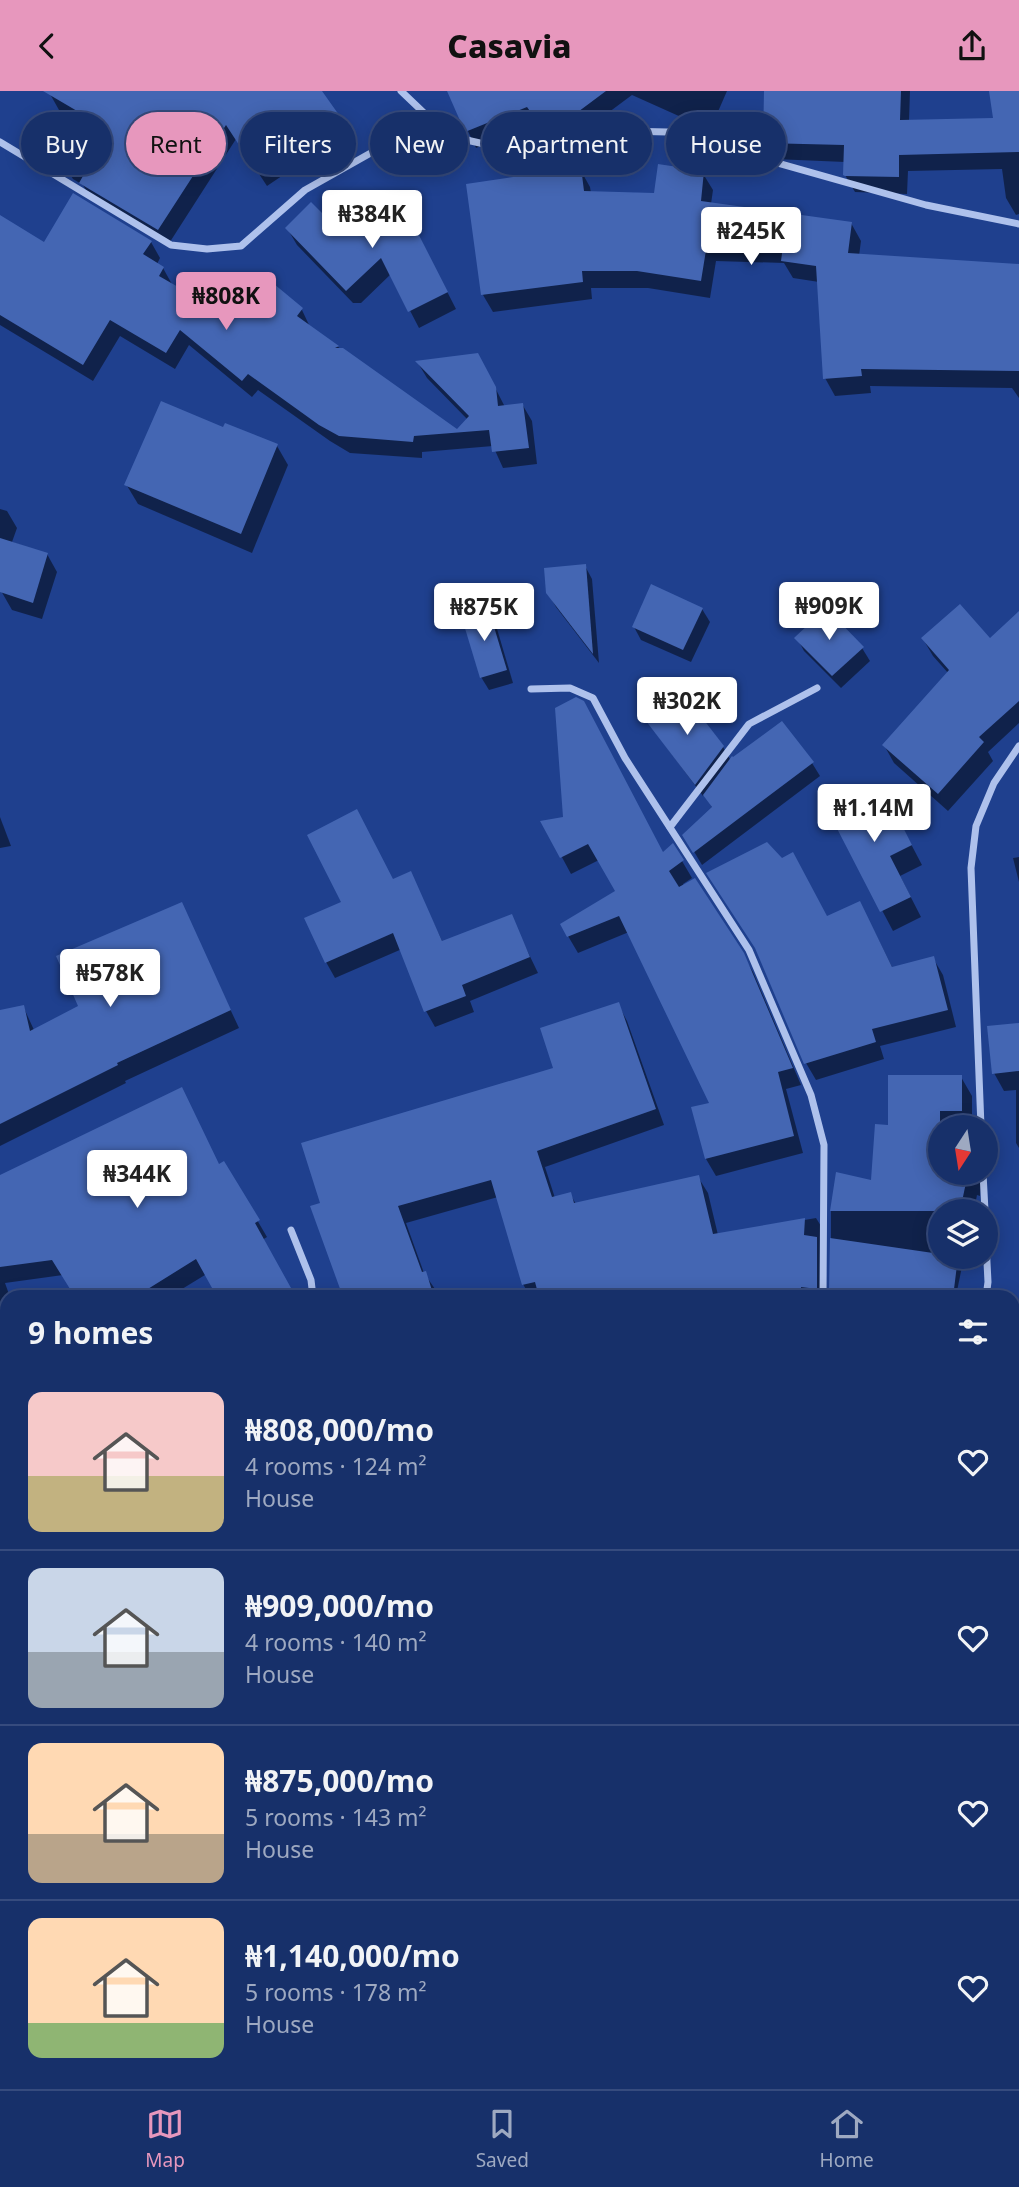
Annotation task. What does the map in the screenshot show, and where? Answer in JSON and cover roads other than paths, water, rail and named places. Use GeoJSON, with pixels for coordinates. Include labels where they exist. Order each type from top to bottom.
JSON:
{"type":"FeatureCollection","features":[{"type":"Feature","properties":{"kind":"street"},"geometry":{"type":"LineString","coordinates":[[401,91],[423,112]]}},
{"type":"Feature","properties":{"kind":"street"},"geometry":{"type":"LineString","coordinates":[[468,140],[506,149],[541,150],[622,131],[668,132],[926,205],[1019,224]]}},
{"type":"Feature","properties":{"kind":"street"},"geometry":{"type":"LineString","coordinates":[[0,142],[171,245],[207,249],[241,246],[305,190],[370,153]]}},
{"type":"Feature","properties":{"kind":"street"},"geometry":{"type":"LineString","coordinates":[[531,689],[570,688],[593,698],[625,758],[749,950],[811,1095],[824,1145],[823,1290]]}},
{"type":"Feature","properties":{"kind":"street"},"geometry":{"type":"LineString","coordinates":[[670,827],[750,724],[817,688]]}},
{"type":"Feature","properties":{"kind":"street"},"geometry":{"type":"LineString","coordinates":[[981,1115],[971,868],[975,826],[994,783],[1019,746]]}},
{"type":"Feature","properties":{"kind":"street"},"geometry":{"type":"LineString","coordinates":[[291,1230],[312,1280],[313,1290]]}},
{"type":"Feature","properties":{"kind":"street"},"geometry":{"type":"LineString","coordinates":[[987,1269],[987,1290]]}}]}
